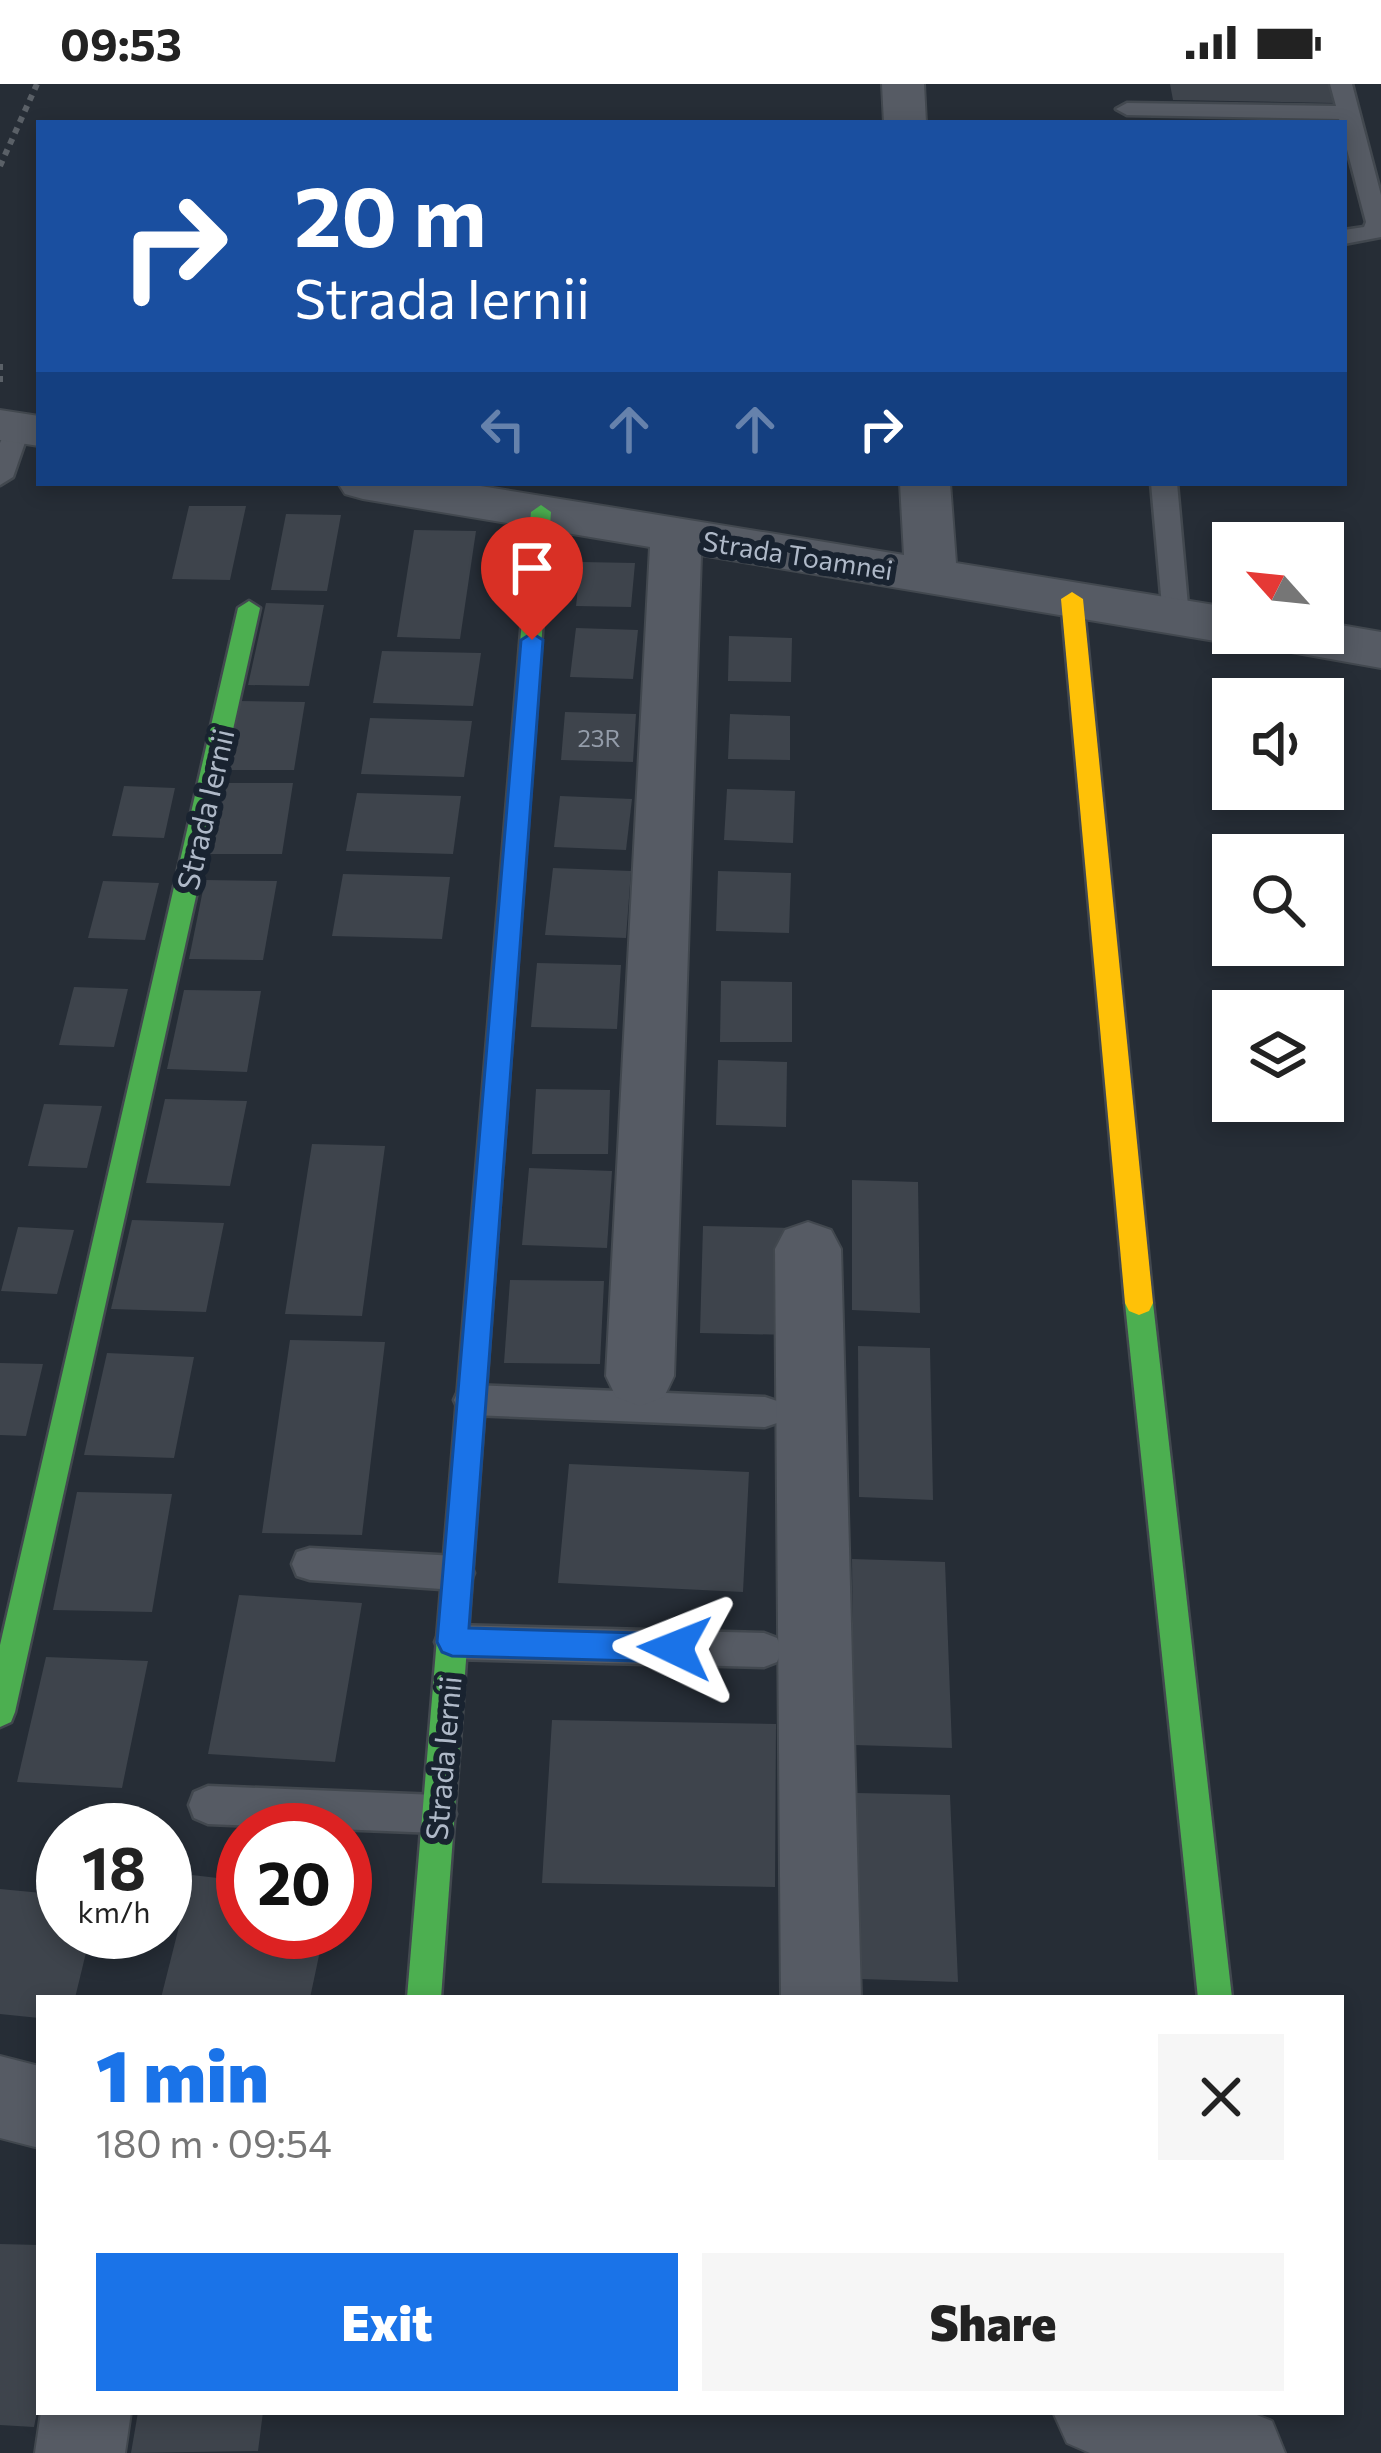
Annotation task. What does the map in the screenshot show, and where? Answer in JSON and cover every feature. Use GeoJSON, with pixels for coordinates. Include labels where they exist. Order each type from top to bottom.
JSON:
{"type":"FeatureCollection","features":[{"type":"Feature","properties":{"kind":"street"},"geometry":{"type":"LineString","coordinates":[[903,84],[905,120]]}},
{"type":"Feature","properties":{"kind":"street","name":"Strada Toamnei"},"geometry":{"type":"LineString","coordinates":[[390,486],[526,501],[676,534],[1212,622]]}},
{"type":"Feature","properties":{"kind":"street"},"geometry":{"type":"LineString","coordinates":[[926,486],[931,577]]}},
{"type":"Feature","properties":{"kind":"street","name":"Strada Iernii"},"geometry":{"type":"LineString","coordinates":[[424,1995],[471,1400],[526,501]]}},
{"type":"Feature","properties":{"kind":"street"},"geometry":{"type":"LineString","coordinates":[[640,1376],[676,534]]}},
{"type":"Feature","properties":{"kind":"street"},"geometry":{"type":"LineString","coordinates":[[1072,599],[1152,1438],[1215,1995]]}},
{"type":"Feature","properties":{"kind":"street","name":"Strada Iernii"},"geometry":{"type":"LineString","coordinates":[[0,1712],[249,608]]}},
{"type":"Feature","properties":{"kind":"street"},"geometry":{"type":"LineString","coordinates":[[1344,644],[1381,650]]}},
{"type":"Feature","properties":{"kind":"street"},"geometry":{"type":"LineString","coordinates":[[808,1249],[820,1995]]}},
{"type":"Feature","properties":{"kind":"street"},"geometry":{"type":"LineString","coordinates":[[0,2097],[36,2106]]}},
{"type":"Feature","properties":{"kind":"street"},"geometry":{"type":"LineString","coordinates":[[80,2453],[86,2415]]}},
{"type":"Feature","properties":{"kind":"street"},"geometry":{"type":"LineString","coordinates":[[1082,2415],[1085,2453]]}},
{"type":"Feature","properties":{"kind":"street"},"geometry":{"type":"LineString","coordinates":[[1108,2415],[1240,2453]]}},
{"type":"Feature","properties":{"kind":"street"},"geometry":{"type":"LineString","coordinates":[[1262,2415],[1266,2453]]}},
{"type":"Feature","properties":{"kind":"lane"},"geometry":{"type":"LineString","coordinates":[[1125,84],[1128,116],[1349,113]]}},
{"type":"Feature","properties":{"kind":"lane"},"geometry":{"type":"LineString","coordinates":[[1341,84],[1351,147],[1377,221],[1372,232],[1347,236]]}},
{"type":"Feature","properties":{"kind":"lane"},"geometry":{"type":"LineString","coordinates":[[0,477],[14,418]]}},
{"type":"Feature","properties":{"kind":"lane"},"geometry":{"type":"LineString","coordinates":[[1164,486],[1176,616]]}},
{"type":"Feature","properties":{"kind":"lane"},"geometry":{"type":"LineString","coordinates":[[471,1400],[765,1412]]}},
{"type":"Feature","properties":{"kind":"lane"},"geometry":{"type":"LineString","coordinates":[[310,1564],[456,1573]]}},
{"type":"Feature","properties":{"kind":"lane"},"geometry":{"type":"LineString","coordinates":[[452,1642],[764,1650]]}},
{"type":"Feature","properties":{"kind":"lane"},"geometry":{"type":"LineString","coordinates":[[208,1805],[437,1814]]}},
{"type":"Feature","properties":{"kind":"path"},"geometry":{"type":"LineString","coordinates":[[0,166],[37,84]]}},
{"type":"Feature","properties":{"kind":"path"},"geometry":{"type":"LineString","coordinates":[[0,364],[14,418]]}},
{"type":"Feature","properties":{"kind":"building"},"geometry":{"type":"Polygon","coordinates":[[[1170,84],[1329,84],[1333,103],[1173,100],[1170,84]]]}},
{"type":"Feature","properties":{"kind":"building"},"geometry":{"type":"Polygon","coordinates":[[[189,506],[246,506],[230,580],[172,579],[189,506]]]}},
{"type":"Feature","properties":{"kind":"building"},"geometry":{"type":"Polygon","coordinates":[[[286,514],[341,515],[327,591],[271,590],[286,514]]]}},
{"type":"Feature","properties":{"kind":"building"},"geometry":{"type":"Polygon","coordinates":[[[414,530],[476,531],[460,639],[397,637],[414,530]]]}},
{"type":"Feature","properties":{"kind":"building"},"geometry":{"type":"Polygon","coordinates":[[[581,562],[635,563],[631,607],[576,606],[581,562]]]}},
{"type":"Feature","properties":{"kind":"building"},"geometry":{"type":"Polygon","coordinates":[[[266,603],[324,605],[309,686],[248,685],[266,603]]]}},
{"type":"Feature","properties":{"kind":"building"},"geometry":{"type":"Polygon","coordinates":[[[576,628],[638,630],[633,679],[570,677],[576,628]]]}},
{"type":"Feature","properties":{"kind":"building"},"geometry":{"type":"Polygon","coordinates":[[[729,636],[792,638],[791,682],[728,681],[729,636]]]}},
{"type":"Feature","properties":{"kind":"building"},"geometry":{"type":"Polygon","coordinates":[[[382,651],[481,653],[473,706],[373,703],[382,651]]]}},
{"type":"Feature","properties":{"kind":"building"},"geometry":{"type":"Polygon","coordinates":[[[238,701],[305,702],[294,770],[225,770],[238,701]]]}},
{"type":"Feature","properties":{"kind":"building"},"geometry":{"type":"Polygon","coordinates":[[[565,712],[636,714],[633,762],[561,760],[565,712]]]}},
{"type":"Feature","properties":{"kind":"building"},"geometry":{"type":"Polygon","coordinates":[[[730,714],[790,716],[790,760],[728,759],[730,714]]]}},
{"type":"Feature","properties":{"kind":"building"},"geometry":{"type":"Polygon","coordinates":[[[370,718],[472,721],[464,777],[361,774],[370,718]]]}},
{"type":"Feature","properties":{"kind":"building"},"geometry":{"type":"Polygon","coordinates":[[[221,783],[293,783],[282,854],[209,854],[221,783]]]}},
{"type":"Feature","properties":{"kind":"building"},"geometry":{"type":"Polygon","coordinates":[[[124,786],[175,788],[164,838],[112,836],[124,786]]]}},
{"type":"Feature","properties":{"kind":"building"},"geometry":{"type":"Polygon","coordinates":[[[727,789],[795,791],[793,843],[724,840],[727,789]]]}},
{"type":"Feature","properties":{"kind":"building"},"geometry":{"type":"Polygon","coordinates":[[[357,793],[461,796],[453,854],[346,851],[357,793]]]}},
{"type":"Feature","properties":{"kind":"building"},"geometry":{"type":"Polygon","coordinates":[[[560,796],[632,799],[626,850],[554,847],[560,796]]]}},
{"type":"Feature","properties":{"kind":"building"},"geometry":{"type":"Polygon","coordinates":[[[553,868],[631,871],[626,938],[545,935],[553,868]]]}},
{"type":"Feature","properties":{"kind":"building"},"geometry":{"type":"Polygon","coordinates":[[[718,871],[791,873],[789,933],[716,931],[718,871]]]}},
{"type":"Feature","properties":{"kind":"building"},"geometry":{"type":"Polygon","coordinates":[[[343,874],[450,877],[442,939],[332,936],[343,874]]]}},
{"type":"Feature","properties":{"kind":"building"},"geometry":{"type":"Polygon","coordinates":[[[205,880],[277,881],[263,960],[189,959],[205,880]]]}},
{"type":"Feature","properties":{"kind":"building"},"geometry":{"type":"Polygon","coordinates":[[[103,881],[159,883],[145,940],[88,938],[103,881]]]}},
{"type":"Feature","properties":{"kind":"building"},"geometry":{"type":"Polygon","coordinates":[[[537,963],[621,965],[617,1029],[531,1027],[537,963]]]}},
{"type":"Feature","properties":{"kind":"building"},"geometry":{"type":"Polygon","coordinates":[[[721,981],[792,982],[792,1042],[720,1042],[721,981]]]}},
{"type":"Feature","properties":{"kind":"building"},"geometry":{"type":"Polygon","coordinates":[[[74,987],[128,989],[114,1047],[59,1045],[74,987]]]}},
{"type":"Feature","properties":{"kind":"building"},"geometry":{"type":"Polygon","coordinates":[[[184,990],[261,991],[247,1072],[167,1069],[184,990]]]}},
{"type":"Feature","properties":{"kind":"building"},"geometry":{"type":"Polygon","coordinates":[[[718,1060],[787,1062],[786,1127],[716,1125],[718,1060]]]}},
{"type":"Feature","properties":{"kind":"building"},"geometry":{"type":"Polygon","coordinates":[[[536,1089],[610,1090],[608,1154],[532,1154],[536,1089]]]}},
{"type":"Feature","properties":{"kind":"building"},"geometry":{"type":"Polygon","coordinates":[[[165,1099],[247,1101],[230,1186],[146,1183],[165,1099]]]}},
{"type":"Feature","properties":{"kind":"building"},"geometry":{"type":"Polygon","coordinates":[[[44,1104],[102,1106],[87,1168],[28,1166],[44,1104]]]}},
{"type":"Feature","properties":{"kind":"building"},"geometry":{"type":"Polygon","coordinates":[[[312,1144],[385,1146],[362,1316],[285,1314],[312,1144]]]}},
{"type":"Feature","properties":{"kind":"building"},"geometry":{"type":"Polygon","coordinates":[[[529,1168],[612,1171],[607,1248],[522,1245],[529,1168]]]}},
{"type":"Feature","properties":{"kind":"building"},"geometry":{"type":"Polygon","coordinates":[[[852,1180],[918,1182],[920,1313],[852,1310],[852,1180]]]}},
{"type":"Feature","properties":{"kind":"building"},"geometry":{"type":"Polygon","coordinates":[[[132,1220],[224,1223],[206,1312],[111,1309],[132,1220]]]}},
{"type":"Feature","properties":{"kind":"building"},"geometry":{"type":"Polygon","coordinates":[[[703,1226],[792,1228],[792,1335],[700,1333],[703,1226]]]}},
{"type":"Feature","properties":{"kind":"building"},"geometry":{"type":"Polygon","coordinates":[[[18,1227],[74,1230],[57,1294],[1,1291],[18,1227]]]}},
{"type":"Feature","properties":{"kind":"building"},"geometry":{"type":"Polygon","coordinates":[[[510,1280],[604,1281],[600,1364],[504,1363],[510,1280]]]}},
{"type":"Feature","properties":{"kind":"building"},"geometry":{"type":"Polygon","coordinates":[[[290,1340],[385,1342],[362,1535],[262,1533],[290,1340]]]}},
{"type":"Feature","properties":{"kind":"building"},"geometry":{"type":"Polygon","coordinates":[[[858,1346],[930,1348],[933,1500],[859,1497],[858,1346]]]}},
{"type":"Feature","properties":{"kind":"building"},"geometry":{"type":"Polygon","coordinates":[[[107,1353],[194,1357],[174,1458],[84,1455],[107,1353]]]}},
{"type":"Feature","properties":{"kind":"building"},"geometry":{"type":"Polygon","coordinates":[[[0,1363],[43,1364],[26,1436],[0,1435],[0,1363]]]}},
{"type":"Feature","properties":{"kind":"building"},"geometry":{"type":"Polygon","coordinates":[[[569,1464],[749,1472],[743,1592],[558,1583],[569,1464]]]}},
{"type":"Feature","properties":{"kind":"building"},"geometry":{"type":"Polygon","coordinates":[[[77,1492],[172,1494],[152,1612],[53,1610],[77,1492]]]}},
{"type":"Feature","properties":{"kind":"building"},"geometry":{"type":"Polygon","coordinates":[[[852,1559],[945,1562],[952,1748],[854,1745],[852,1559]]]}},
{"type":"Feature","properties":{"kind":"building"},"geometry":{"type":"Polygon","coordinates":[[[239,1595],[362,1603],[335,1762],[208,1754],[239,1595]]]}},
{"type":"Feature","properties":{"kind":"building"},"geometry":{"type":"Polygon","coordinates":[[[46,1657],[148,1661],[122,1788],[17,1782],[46,1657]]]}},
{"type":"Feature","properties":{"kind":"building"},"geometry":{"type":"Polygon","coordinates":[[[552,1720],[776,1724],[775,1887],[542,1883],[552,1720]]]}},
{"type":"Feature","properties":{"kind":"building"},"geometry":{"type":"Polygon","coordinates":[[[857,1793],[950,1795],[958,1982],[860,1979],[857,1793]]]}},
{"type":"Feature","properties":{"kind":"building"},"geometry":{"type":"Polygon","coordinates":[[[192,1875],[216,1878],[216,1959],[318,1959],[311,1995],[162,1995],[171,1959],[192,1959],[192,1875]]]}},
{"type":"Feature","properties":{"kind":"building"},"geometry":{"type":"Polygon","coordinates":[[[0,1889],[36,1892],[36,1959],[84,1959],[76,1995],[36,1995],[36,2018],[0,2014],[0,1889]]]}},
{"type":"Feature","properties":{"kind":"building"},"geometry":{"type":"Polygon","coordinates":[[[0,2244],[36,2245],[36,2415],[34,2427],[0,2425],[0,2244]]]}},
{"type":"Feature","properties":{"kind":"building"},"geometry":{"type":"Polygon","coordinates":[[[137,2415],[263,2415],[258,2451],[131,2453],[137,2415]]]}},
{"type":"Feature","properties":{"kind":"traffic: fast"},"geometry":{"type":"LineString","coordinates":[[424,1995],[541,512]]}},
{"type":"Feature","properties":{"kind":"traffic: fast"},"geometry":{"type":"LineString","coordinates":[[0,1712],[249,608]]}},
{"type":"Feature","properties":{"kind":"traffic: fast"},"geometry":{"type":"LineString","coordinates":[[1139,1303],[1215,1995]]}},
{"type":"Feature","properties":{"kind":"traffic: slow"},"geometry":{"type":"LineString","coordinates":[[1072,599],[1139,1303]]}},
{"type":"Feature","properties":{"kind":"route"},"geometry":{"type":"LineString","coordinates":[[532,640],[452,1642],[675,1648]]}}]}
